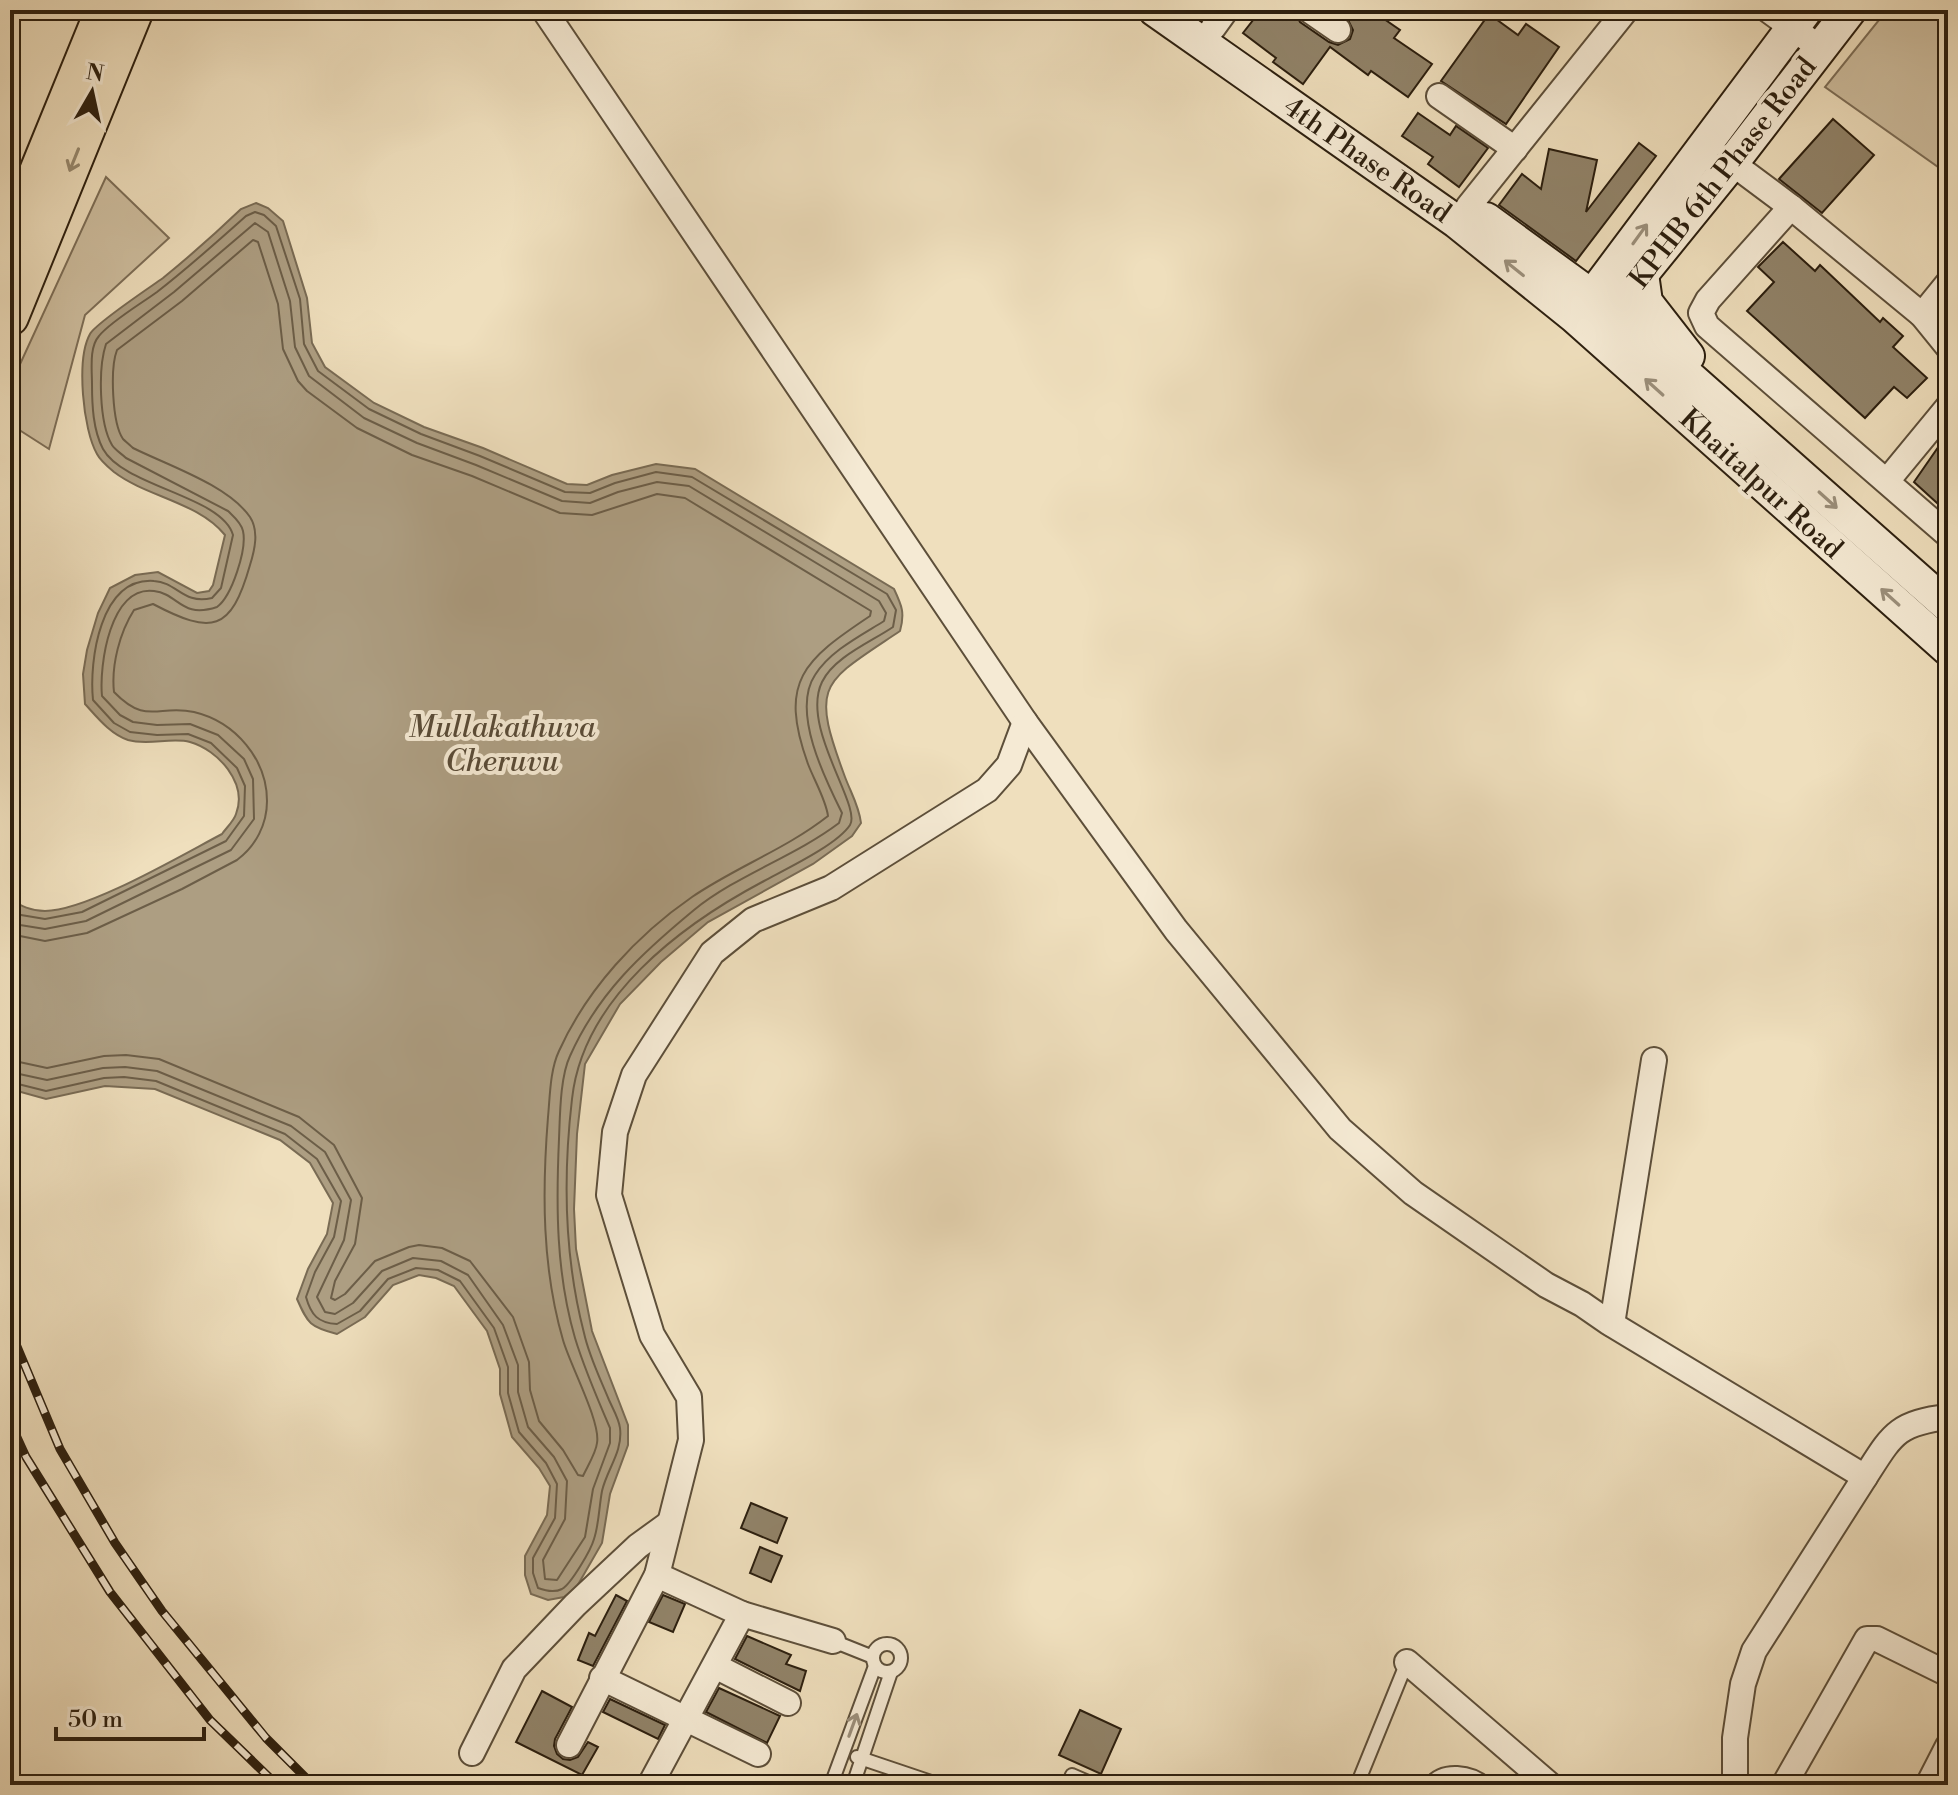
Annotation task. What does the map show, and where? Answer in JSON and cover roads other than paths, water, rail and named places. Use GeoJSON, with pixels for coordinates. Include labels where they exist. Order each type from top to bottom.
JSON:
{"type":"FeatureCollection","features":[{"type":"Feature","properties":{"kind":"main road"},"geometry":{"type":"LineString","coordinates":[[10,240],[104,10]]}},
{"type":"Feature","properties":{"kind":"main road"},"geometry":{"type":"LineString","coordinates":[[10,317],[135,10]]}},
{"type":"Feature","properties":{"kind":"street"},"geometry":{"type":"LineString","coordinates":[[544,10],[1025,722],[1176,930],[1340,1129],[1413,1193],[1546,1285],[1865,1477]]}},
{"type":"Feature","properties":{"kind":"street","name":"4th Phase Road"},"geometry":{"type":"LineString","coordinates":[[1155,10],[1593,315]]}},
{"type":"Feature","properties":{"kind":"street"},"geometry":{"type":"LineString","coordinates":[[1309,10],[1338,30]]}},
{"type":"Feature","properties":{"kind":"street"},"geometry":{"type":"LineString","coordinates":[[1468,207],[1626,10]]}},
{"type":"Feature","properties":{"kind":"street","name":"KPHB 6th Phase Road"},"geometry":{"type":"LineString","coordinates":[[1593,315],[1642,274],[1850,10]]}},
{"type":"Feature","properties":{"kind":"street","name":"4th Phase Road"},"geometry":{"type":"LineString","coordinates":[[1209,16],[1468,207],[1593,315]]}},
{"type":"Feature","properties":{"kind":"street"},"geometry":{"type":"LineString","coordinates":[[1789,16],[1820,48]]}},
{"type":"Feature","properties":{"kind":"street","name":"KPHB 6th Phase Road"},"geometry":{"type":"LineString","coordinates":[[1593,315],[1789,16]]}},
{"type":"Feature","properties":{"kind":"street"},"geometry":{"type":"LineString","coordinates":[[1439,96],[1515,149]]}},
{"type":"Feature","properties":{"kind":"street"},"geometry":{"type":"LineString","coordinates":[[1732,163],[1791,207],[1922,315],[1948,347]]}},
{"type":"Feature","properties":{"kind":"street"},"geometry":{"type":"LineString","coordinates":[[1791,207],[1708,300],[1701,313],[1707,326],[1948,535]]}},
{"type":"Feature","properties":{"kind":"street"},"geometry":{"type":"LineString","coordinates":[[1642,274],[1646,302],[1698,368],[1711,397]]}},
{"type":"Feature","properties":{"kind":"street"},"geometry":{"type":"LineString","coordinates":[[1922,315],[1948,283]]}},
{"type":"Feature","properties":{"kind":"street","name":"Khaitalpur Road"},"geometry":{"type":"LineString","coordinates":[[1593,315],[1711,397],[1948,606]]}},
{"type":"Feature","properties":{"kind":"street","name":"Khaitalpur Road"},"geometry":{"type":"LineString","coordinates":[[1593,315],[1948,649]]}},
{"type":"Feature","properties":{"kind":"street"},"geometry":{"type":"LineString","coordinates":[[1887,481],[1948,407]]}},
{"type":"Feature","properties":{"kind":"street"},"geometry":{"type":"LineString","coordinates":[[569,1745],[657,1575],[667,1525],[691,1440],[689,1397],[652,1335],[609,1195],[615,1132],[634,1075],[712,953],[753,920],[831,888],[987,790],[1009,765],[1025,722]]}},
{"type":"Feature","properties":{"kind":"street"},"geometry":{"type":"LineString","coordinates":[[1612,1324],[1654,1060]]}},
{"type":"Feature","properties":{"kind":"street"},"geometry":{"type":"LineString","coordinates":[[1735,1785],[1735,1738],[1743,1684],[1754,1651],[1890,1439],[1906,1425],[1948,1417]]}},
{"type":"Feature","properties":{"kind":"street"},"geometry":{"type":"LineString","coordinates":[[472,1753],[514,1669],[585,1595],[638,1546],[667,1525]]}},
{"type":"Feature","properties":{"kind":"street"},"geometry":{"type":"LineString","coordinates":[[657,1575],[742,1614],[833,1641]]}},
{"type":"Feature","properties":{"kind":"street"},"geometry":{"type":"LineString","coordinates":[[650,1785],[742,1614]]}},
{"type":"Feature","properties":{"kind":"street"},"geometry":{"type":"LineString","coordinates":[[1784,1785],[1867,1639],[1877,1639],[1948,1674]]}},
{"type":"Feature","properties":{"kind":"street"},"geometry":{"type":"LineString","coordinates":[[1407,1662],[1550,1785]]}},
{"type":"Feature","properties":{"kind":"street"},"geometry":{"type":"LineString","coordinates":[[715,1666],[788,1703]]}},
{"type":"Feature","properties":{"kind":"street"},"geometry":{"type":"LineString","coordinates":[[602,1678],[758,1754]]}},
{"type":"Feature","properties":{"kind":"street"},"geometry":{"type":"LineString","coordinates":[[1928,1785],[1948,1746]]}},
{"type":"Feature","properties":{"kind":"lane"},"geometry":{"type":"LineString","coordinates":[[831,1785],[874,1661],[881,1645],[895,1646],[901,1658],[898,1667],[891,1672],[882,1672],[874,1661],[833,1641]]}},
{"type":"Feature","properties":{"kind":"lane"},"geometry":{"type":"LineString","coordinates":[[1357,1785],[1407,1662]]}},
{"type":"Feature","properties":{"kind":"lane"},"geometry":{"type":"LineString","coordinates":[[853,1785],[891,1672]]}},
{"type":"Feature","properties":{"kind":"lane"},"geometry":{"type":"LineString","coordinates":[[843,1752],[940,1785]]}},
{"type":"Feature","properties":{"kind":"lane"},"geometry":{"type":"LineString","coordinates":[[1429,1785],[1434,1779],[1457,1771],[1482,1780],[1487,1785]]}},
{"type":"Feature","properties":{"kind":"lane"},"geometry":{"type":"LineString","coordinates":[[1068,1785],[1072,1775],[1095,1785]]}},
{"type":"Feature","properties":{"kind":"water","name":"Mullakathuva Cheruvu"},"geometry":{"type":"Polygon","coordinates":[[[256,203],[268,208],[283,221],[307,298],[312,343],[325,367],[374,403],[424,427],[567,484],[587,485],[656,464],[695,469],[894,589],[902,610],[900,631],[839,676],[830,689],[826,703],[834,746],[860,817],[861,823],[852,836],[813,864],[708,922],[661,962],[620,1004],[585,1064],[577,1134],[576,1249],[592,1331],[628,1425],[628,1445],[610,1494],[602,1543],[576,1588],[564,1597],[548,1600],[531,1594],[525,1575],[525,1556],[547,1515],[550,1486],[512,1437],[500,1394],[500,1369],[487,1331],[454,1286],[419,1275],[393,1285],[365,1317],[337,1334],[321,1329],[307,1319],[297,1299],[308,1269],[327,1234],[333,1203],[310,1163],[280,1140],[155,1089],[105,1086],[46,1099],[10,1089],[10,899],[26,908],[45,911],[85,902],[222,834],[236,814],[239,802],[234,780],[211,752],[190,742],[128,740],[99,720],[85,704],[83,674],[87,650],[98,613],[110,588],[135,575],[158,572],[197,593],[209,591],[225,535],[201,515],[127,481],[102,461],[88,429],[82,377],[86,345],[94,329],[163,278],[241,209],[256,203]]]}},
{"type":"Feature","properties":{"kind":"railway"},"geometry":{"type":"LineString","coordinates":[[10,1330],[60,1449],[115,1543],[162,1611],[266,1738],[313,1785]]}},
{"type":"Feature","properties":{"kind":"railway"},"geometry":{"type":"LineString","coordinates":[[10,1422],[26,1457],[110,1592],[210,1720],[277,1785]]}}]}
